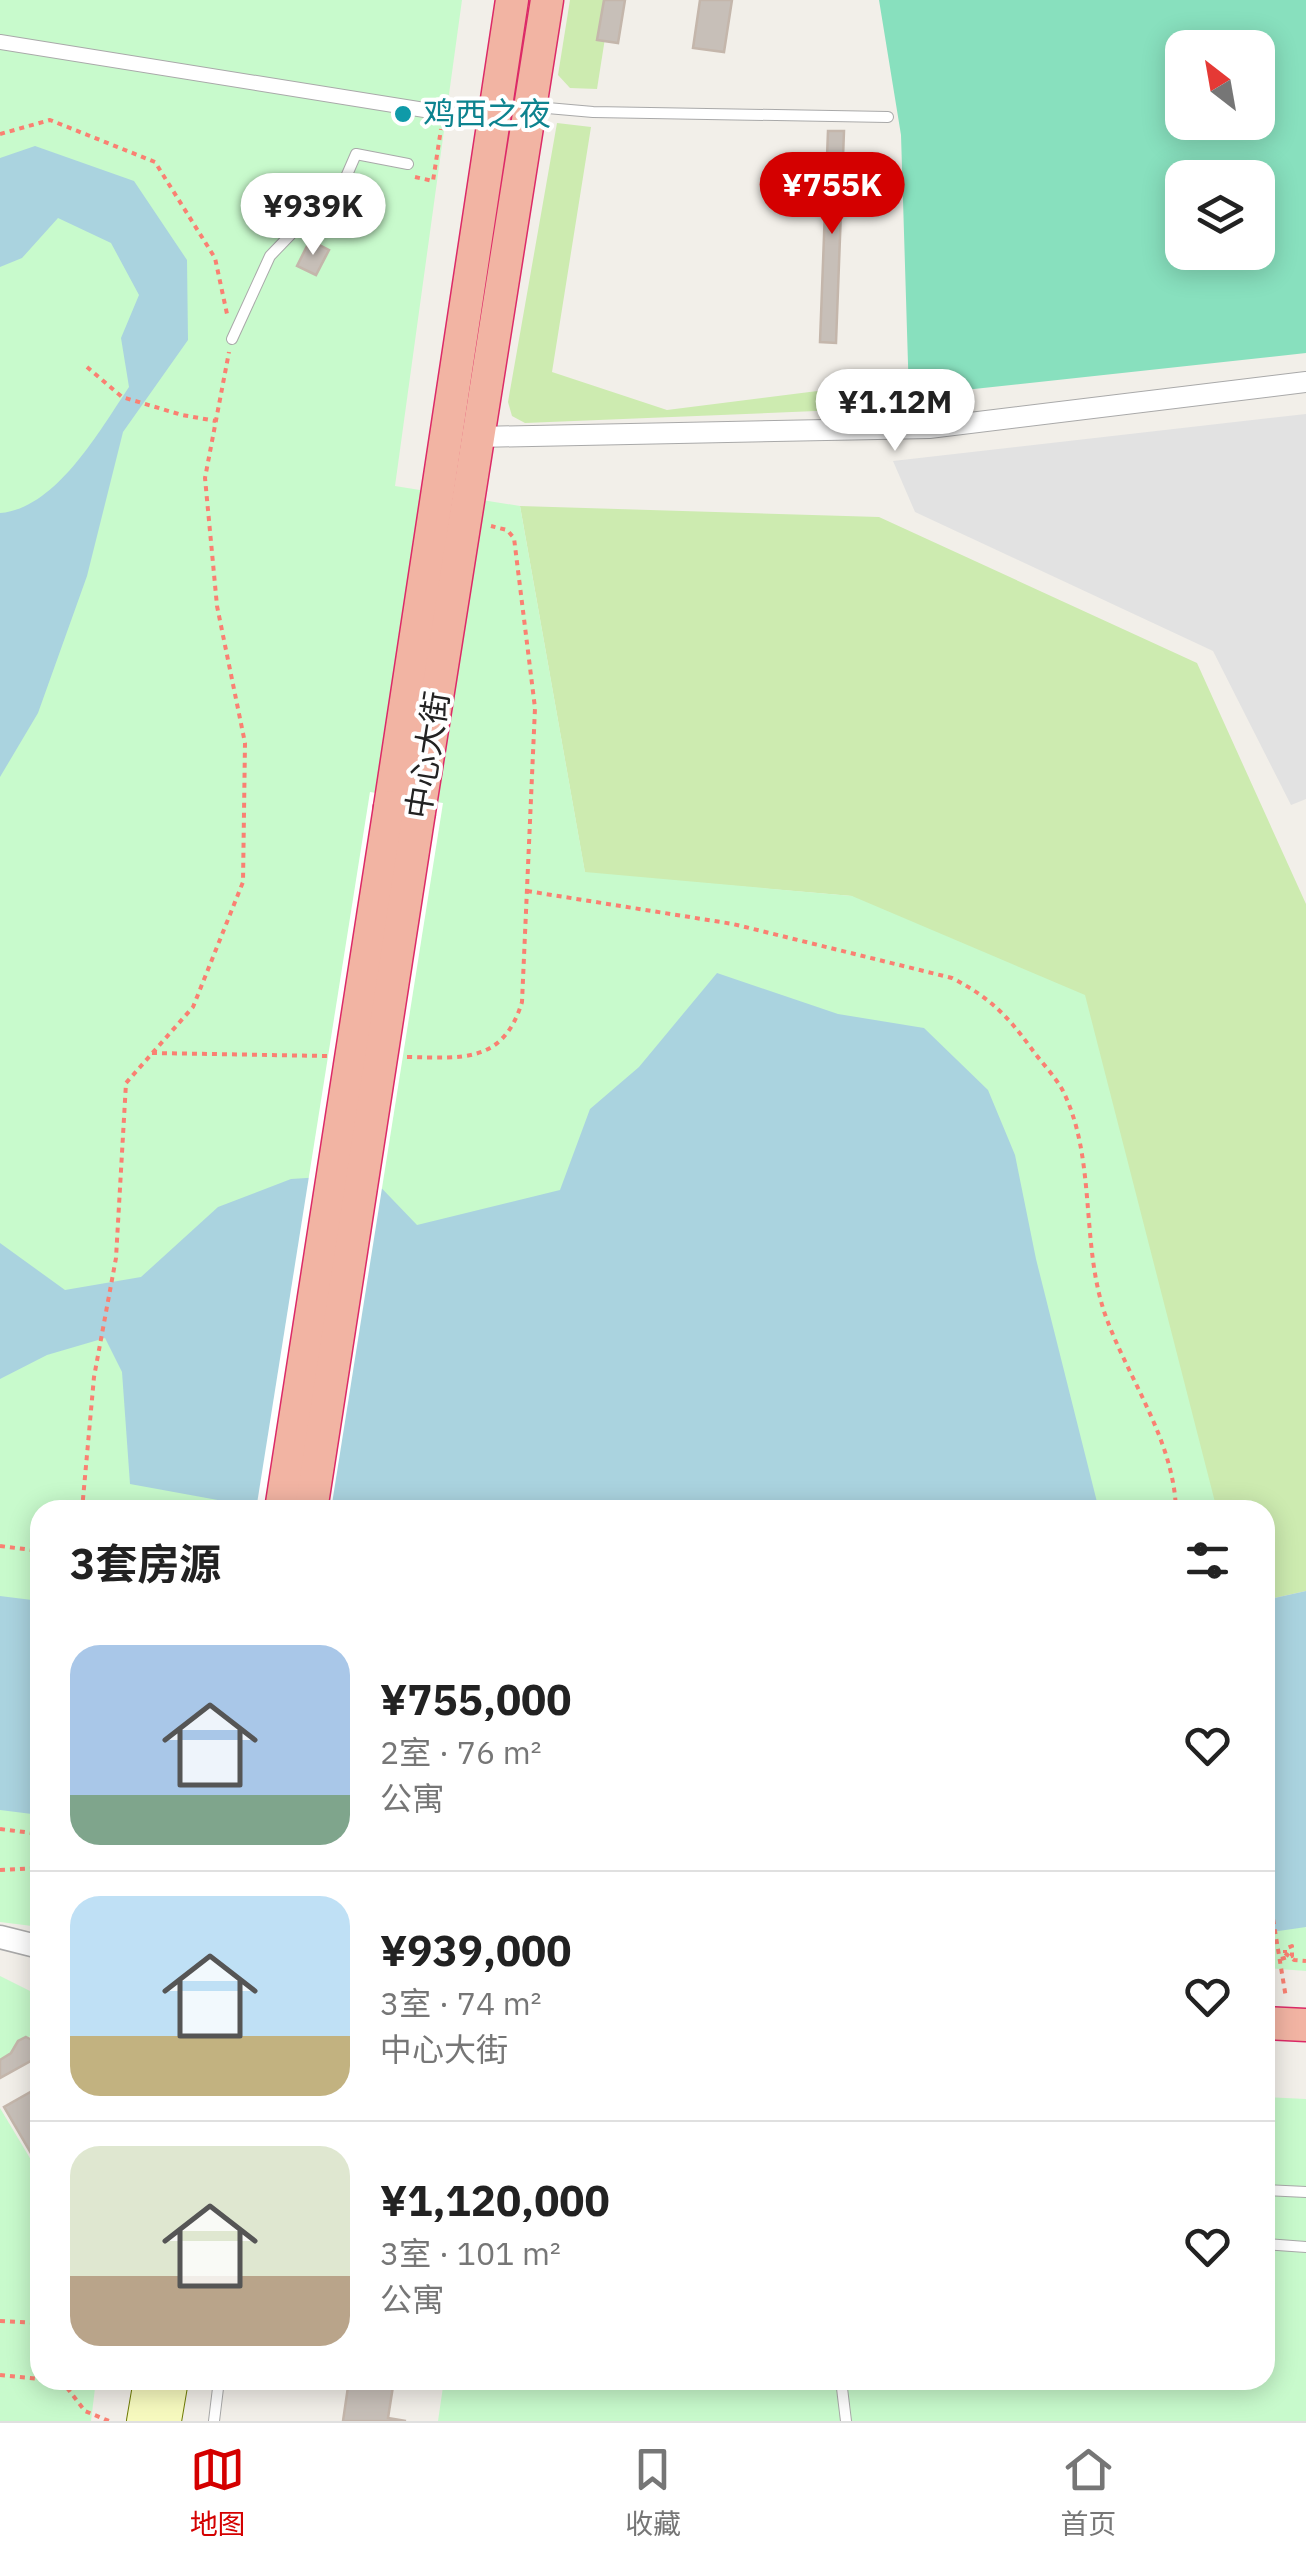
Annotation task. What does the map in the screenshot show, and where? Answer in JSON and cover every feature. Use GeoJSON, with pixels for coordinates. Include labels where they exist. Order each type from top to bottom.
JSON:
{"type":"FeatureCollection","features":[{"type":"Feature","properties":{"kind":"highway","name":"中心大街"},"geometry":{"type":"LineString","coordinates":[[312,1500],[494,111],[512,0]]}},
{"type":"Feature","properties":{"kind":"highway","name":"中心大街"},"geometry":{"type":"LineString","coordinates":[[283,1500],[404,809],[466,521],[547,0]]}},
{"type":"Feature","properties":{"kind":"main road"},"geometry":{"type":"LineString","coordinates":[[141,2421],[146,2390]]}},
{"type":"Feature","properties":{"kind":"main road"},"geometry":{"type":"LineString","coordinates":[[167,2421],[172,2390]]}},
{"type":"Feature","properties":{"kind":"street"},"geometry":{"type":"LineString","coordinates":[[0,42],[444,111],[494,111]]}},
{"type":"Feature","properties":{"kind":"street"},"geometry":{"type":"LineString","coordinates":[[478,437],[929,428],[1306,382]]}},
{"type":"Feature","properties":{"kind":"street"},"geometry":{"type":"LineString","coordinates":[[0,1936],[30,1944]]}},
{"type":"Feature","properties":{"kind":"lane"},"geometry":{"type":"LineString","coordinates":[[494,111],[530,106],[593,112],[888,117]]}},
{"type":"Feature","properties":{"kind":"lane"},"geometry":{"type":"LineString","coordinates":[[232,339],[270,256],[346,177],[356,154],[408,164]]}},
{"type":"Feature","properties":{"kind":"lane"},"geometry":{"type":"LineString","coordinates":[[1275,2190],[1306,2192]]}},
{"type":"Feature","properties":{"kind":"lane"},"geometry":{"type":"LineString","coordinates":[[1275,2245],[1306,2247]]}},
{"type":"Feature","properties":{"kind":"lane"},"geometry":{"type":"LineString","coordinates":[[214,2421],[219,2390]]}},
{"type":"Feature","properties":{"kind":"lane"},"geometry":{"type":"LineString","coordinates":[[842,2390],[846,2421]]}},
{"type":"Feature","properties":{"kind":"path"},"geometry":{"type":"LineString","coordinates":[[408,164],[414,166],[412,176],[433,180],[444,111]]}},
{"type":"Feature","properties":{"kind":"path"},"geometry":{"type":"LineString","coordinates":[[0,134],[50,120],[155,162],[215,258],[232,339],[205,478],[217,606],[245,743],[243,882],[193,1008],[126,1083],[116,1258],[94,1377],[83,1500]]}},
{"type":"Feature","properties":{"kind":"path"},"geometry":{"type":"LineString","coordinates":[[86,367],[122,398],[182,416],[216,421]]}},
{"type":"Feature","properties":{"kind":"path"},"geometry":{"type":"LineString","coordinates":[[406,1057],[465,1058],[494,1046],[514,1026],[522,1002],[535,708],[514,538],[506,530],[466,521]]}},
{"type":"Feature","properties":{"kind":"path"},"geometry":{"type":"LineString","coordinates":[[527,891],[733,924],[952,978],[1005,1012],[1062,1090],[1069,1109],[1084,1182],[1098,1287],[1106,1316],[1171,1471],[1175,1500]]}},
{"type":"Feature","properties":{"kind":"path"},"geometry":{"type":"LineString","coordinates":[[152,1054],[328,1056]]}},
{"type":"Feature","properties":{"kind":"path"},"geometry":{"type":"LineString","coordinates":[[0,1546],[30,1550]]}},
{"type":"Feature","properties":{"kind":"path"},"geometry":{"type":"LineString","coordinates":[[0,1829],[30,1833]]}},
{"type":"Feature","properties":{"kind":"path"},"geometry":{"type":"LineString","coordinates":[[0,1870],[30,1868]]}},
{"type":"Feature","properties":{"kind":"path"},"geometry":{"type":"LineString","coordinates":[[1275,1918],[1283,1956],[1286,2032]]}},
{"type":"Feature","properties":{"kind":"path"},"geometry":{"type":"LineString","coordinates":[[1283,1956],[1306,1961]]}},
{"type":"Feature","properties":{"kind":"path"},"geometry":{"type":"LineString","coordinates":[[0,2321],[30,2322]]}},
{"type":"Feature","properties":{"kind":"path"},"geometry":{"type":"LineString","coordinates":[[0,2375],[30,2378]]}},
{"type":"Feature","properties":{"kind":"path"},"geometry":{"type":"LineString","coordinates":[[69,2390],[85,2411],[109,2421]]}},
{"type":"Feature","properties":{"kind":"green space"},"geometry":{"type":"Polygon","coordinates":[[[0,0],[462,0],[395,486],[520,506],[585,872],[852,896],[1085,995],[1214,1500],[30,1500],[30,1926],[0,1922],[0,0]]]}},
{"type":"Feature","properties":{"kind":"green space"},"geometry":{"type":"Polygon","coordinates":[[[570,0],[611,0],[597,89],[570,88],[558,75],[570,0]]]}},
{"type":"Feature","properties":{"kind":"green space"},"geometry":{"type":"Polygon","coordinates":[[[879,0],[1306,0],[1306,353],[909,396],[901,135],[879,0]]]}},
{"type":"Feature","properties":{"kind":"green space"},"geometry":{"type":"Polygon","coordinates":[[[557,123],[591,127],[552,372],[667,410],[865,385],[864,409],[525,423],[512,416],[508,402],[557,123]]]}},
{"type":"Feature","properties":{"kind":"green space"},"geometry":{"type":"Polygon","coordinates":[[[520,506],[879,517],[1197,663],[1306,904],[1306,1591],[1275,1598],[1275,1500],[1209,1500],[852,896],[585,873],[520,506]]]}},
{"type":"Feature","properties":{"kind":"green space"},"geometry":{"type":"Polygon","coordinates":[[[1275,1780],[1306,1929],[1306,1971],[1275,1969],[1275,1780]]]}},
{"type":"Feature","properties":{"kind":"green space"},"geometry":{"type":"Polygon","coordinates":[[[0,1976],[30,1991],[30,2036],[8,2058],[0,2079],[0,1976]]]}},
{"type":"Feature","properties":{"kind":"green space"},"geometry":{"type":"Polygon","coordinates":[[[1275,2097],[1306,2099],[1306,2421],[438,2421],[443,2390],[1275,2390],[1275,2097]]]}},
{"type":"Feature","properties":{"kind":"green space"},"geometry":{"type":"Polygon","coordinates":[[[0,2108],[30,2158],[30,2390],[95,2390],[91,2421],[0,2421],[0,2108]]]}},
{"type":"Feature","properties":{"kind":"shaded area"},"geometry":{"type":"Polygon","coordinates":[[[1306,414],[1306,799],[1291,805],[1213,651],[915,512],[893,461],[1306,414]]]}},
{"type":"Feature","properties":{"kind":"water"},"geometry":{"type":"Polygon","coordinates":[[[35,146],[134,181],[187,260],[188,340],[123,432],[87,576],[38,713],[0,777],[0,513],[40,498],[58,483],[90,445],[129,387],[121,338],[139,295],[111,243],[58,218],[22,258],[0,267],[0,158],[35,146]]]}},
{"type":"Feature","properties":{"kind":"water"},"geometry":{"type":"Polygon","coordinates":[[[717,973],[838,1014],[924,1028],[988,1090],[1015,1155],[1036,1259],[1096,1500],[218,1500],[130,1484],[122,1372],[105,1338],[47,1355],[0,1379],[0,1243],[65,1290],[141,1277],[218,1207],[291,1179],[368,1174],[417,1225],[560,1190],[590,1109],[639,1067],[717,973]]]}},
{"type":"Feature","properties":{"kind":"water"},"geometry":{"type":"Polygon","coordinates":[[[1306,1591],[1306,1927],[1275,1932],[1275,1598],[1306,1591]]]}},
{"type":"Feature","properties":{"kind":"water"},"geometry":{"type":"Polygon","coordinates":[[[0,1596],[30,1600],[30,1814],[0,1810],[0,1596]]]}},
{"type":"Feature","properties":{"kind":"pier"},"geometry":{"type":"Polygon","coordinates":[[[370,792],[443,803],[333,1500],[258,1500],[370,792]]]}},
{"type":"Feature","properties":{"kind":"building"},"geometry":{"type":"Polygon","coordinates":[[[604,0],[625,0],[618,43],[597,40],[604,0]]]}},
{"type":"Feature","properties":{"kind":"building"},"geometry":{"type":"Polygon","coordinates":[[[700,0],[732,0],[724,52],[693,48],[700,0]]]}},
{"type":"Feature","properties":{"kind":"building"},"geometry":{"type":"Polygon","coordinates":[[[828,131],[844,131],[836,343],[820,342],[828,131]]]}},
{"type":"Feature","properties":{"kind":"building"},"geometry":{"type":"Polygon","coordinates":[[[310,240],[329,250],[316,275],[297,266],[310,240]]]}},
{"type":"Feature","properties":{"kind":"building"},"geometry":{"type":"Polygon","coordinates":[[[30,2039],[30,2061],[0,2078],[0,2060],[11,2053],[18,2041],[30,2039]]]}},
{"type":"Feature","properties":{"kind":"building"},"geometry":{"type":"Polygon","coordinates":[[[30,2092],[30,2152],[4,2107],[30,2092]]]}},
{"type":"Feature","properties":{"kind":"building"},"geometry":{"type":"Polygon","coordinates":[[[348,2390],[392,2390],[388,2418],[406,2421],[343,2421],[348,2390]]]}},
{"type":"Feature","properties":{"kind":"place","name":"鸡西之夜"},"geometry":{"type":"Point","coordinates":[403,114]}}]}
